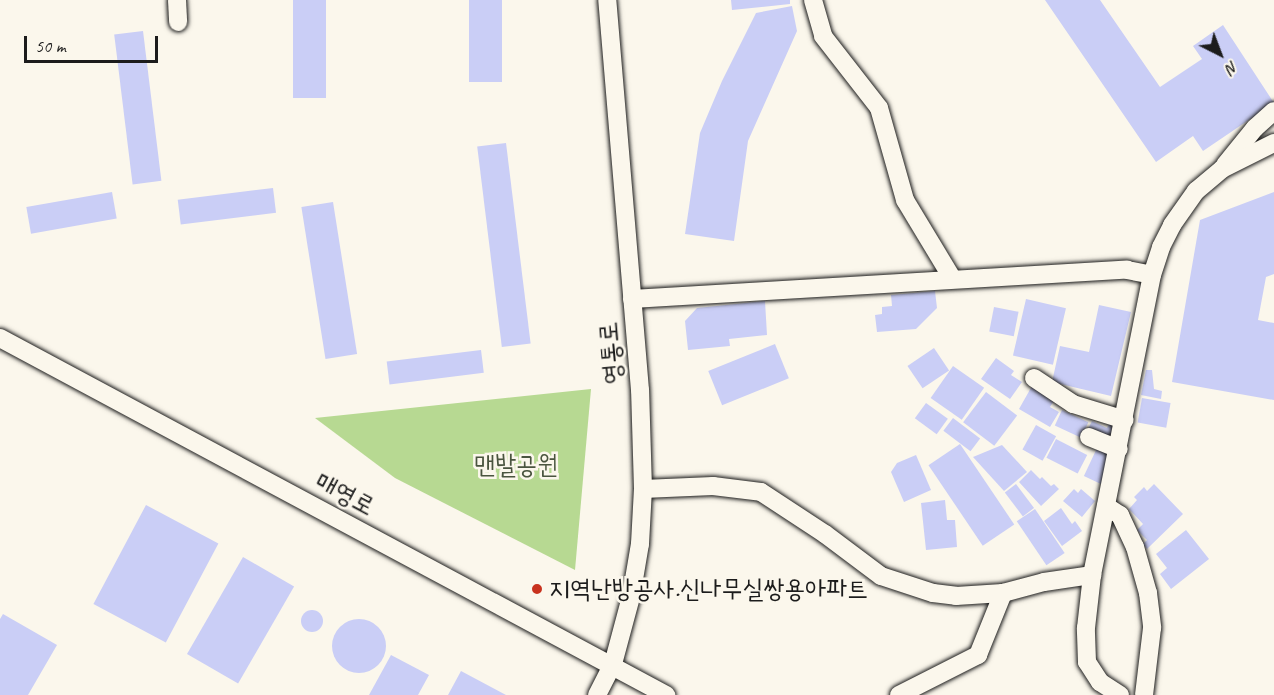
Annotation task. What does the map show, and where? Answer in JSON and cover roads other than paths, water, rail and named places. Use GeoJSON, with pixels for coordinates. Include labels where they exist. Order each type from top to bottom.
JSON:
{"type":"FeatureCollection","features":[{"type":"Feature","properties":{"kind":"street"},"geometry":{"type":"LineString","coordinates":[[177,0],[178,22]]}},
{"type":"Feature","properties":{"kind":"street","name":"영통로"},"geometry":{"type":"LineString","coordinates":[[597,695],[613,664],[631,597],[640,544],[643,489],[640,390],[607,0]]}},
{"type":"Feature","properties":{"kind":"street"},"geometry":{"type":"LineString","coordinates":[[813,0],[823,36],[879,108],[905,200],[952,278]]}},
{"type":"Feature","properties":{"kind":"street"},"geometry":{"type":"LineString","coordinates":[[1119,695],[1100,682],[1087,662],[1086,628],[1092,575],[1125,420],[1152,275],[1172,225],[1196,191],[1222,169],[1255,128],[1274,111]]}},
{"type":"Feature","properties":{"kind":"street"},"geometry":{"type":"LineString","coordinates":[[1222,169],[1274,143]]}},
{"type":"Feature","properties":{"kind":"street"},"geometry":{"type":"LineString","coordinates":[[632,300],[952,278],[1127,270],[1152,275]]}},
{"type":"Feature","properties":{"kind":"street","name":"매영로"},"geometry":{"type":"LineString","coordinates":[[0,338],[613,664],[666,695]]}},
{"type":"Feature","properties":{"kind":"street"},"geometry":{"type":"LineString","coordinates":[[1034,378],[1073,404],[1125,420]]}},
{"type":"Feature","properties":{"kind":"street"},"geometry":{"type":"LineString","coordinates":[[1089,437],[1119,449]]}},
{"type":"Feature","properties":{"kind":"street"},"geometry":{"type":"LineString","coordinates":[[643,489],[713,486],[761,492],[825,534],[881,576],[944,595],[1003,593],[1044,582],[1092,575]]}},
{"type":"Feature","properties":{"kind":"street"},"geometry":{"type":"LineString","coordinates":[[1106,506],[1120,515],[1143,569],[1148,593],[1152,628],[1144,695]]}},
{"type":"Feature","properties":{"kind":"street"},"geometry":{"type":"LineString","coordinates":[[899,695],[978,655],[1003,593]]}},
{"type":"Feature","properties":{"kind":"place","name":"지역난방공사.신나무실쌍용아파트"},"geometry":{"type":"Point","coordinates":[537,589]}},
{"type":"Feature","properties":{"kind":"park label","name":"맨발공원"},"geometry":{"type":"Point","coordinates":[516,465]}}]}
